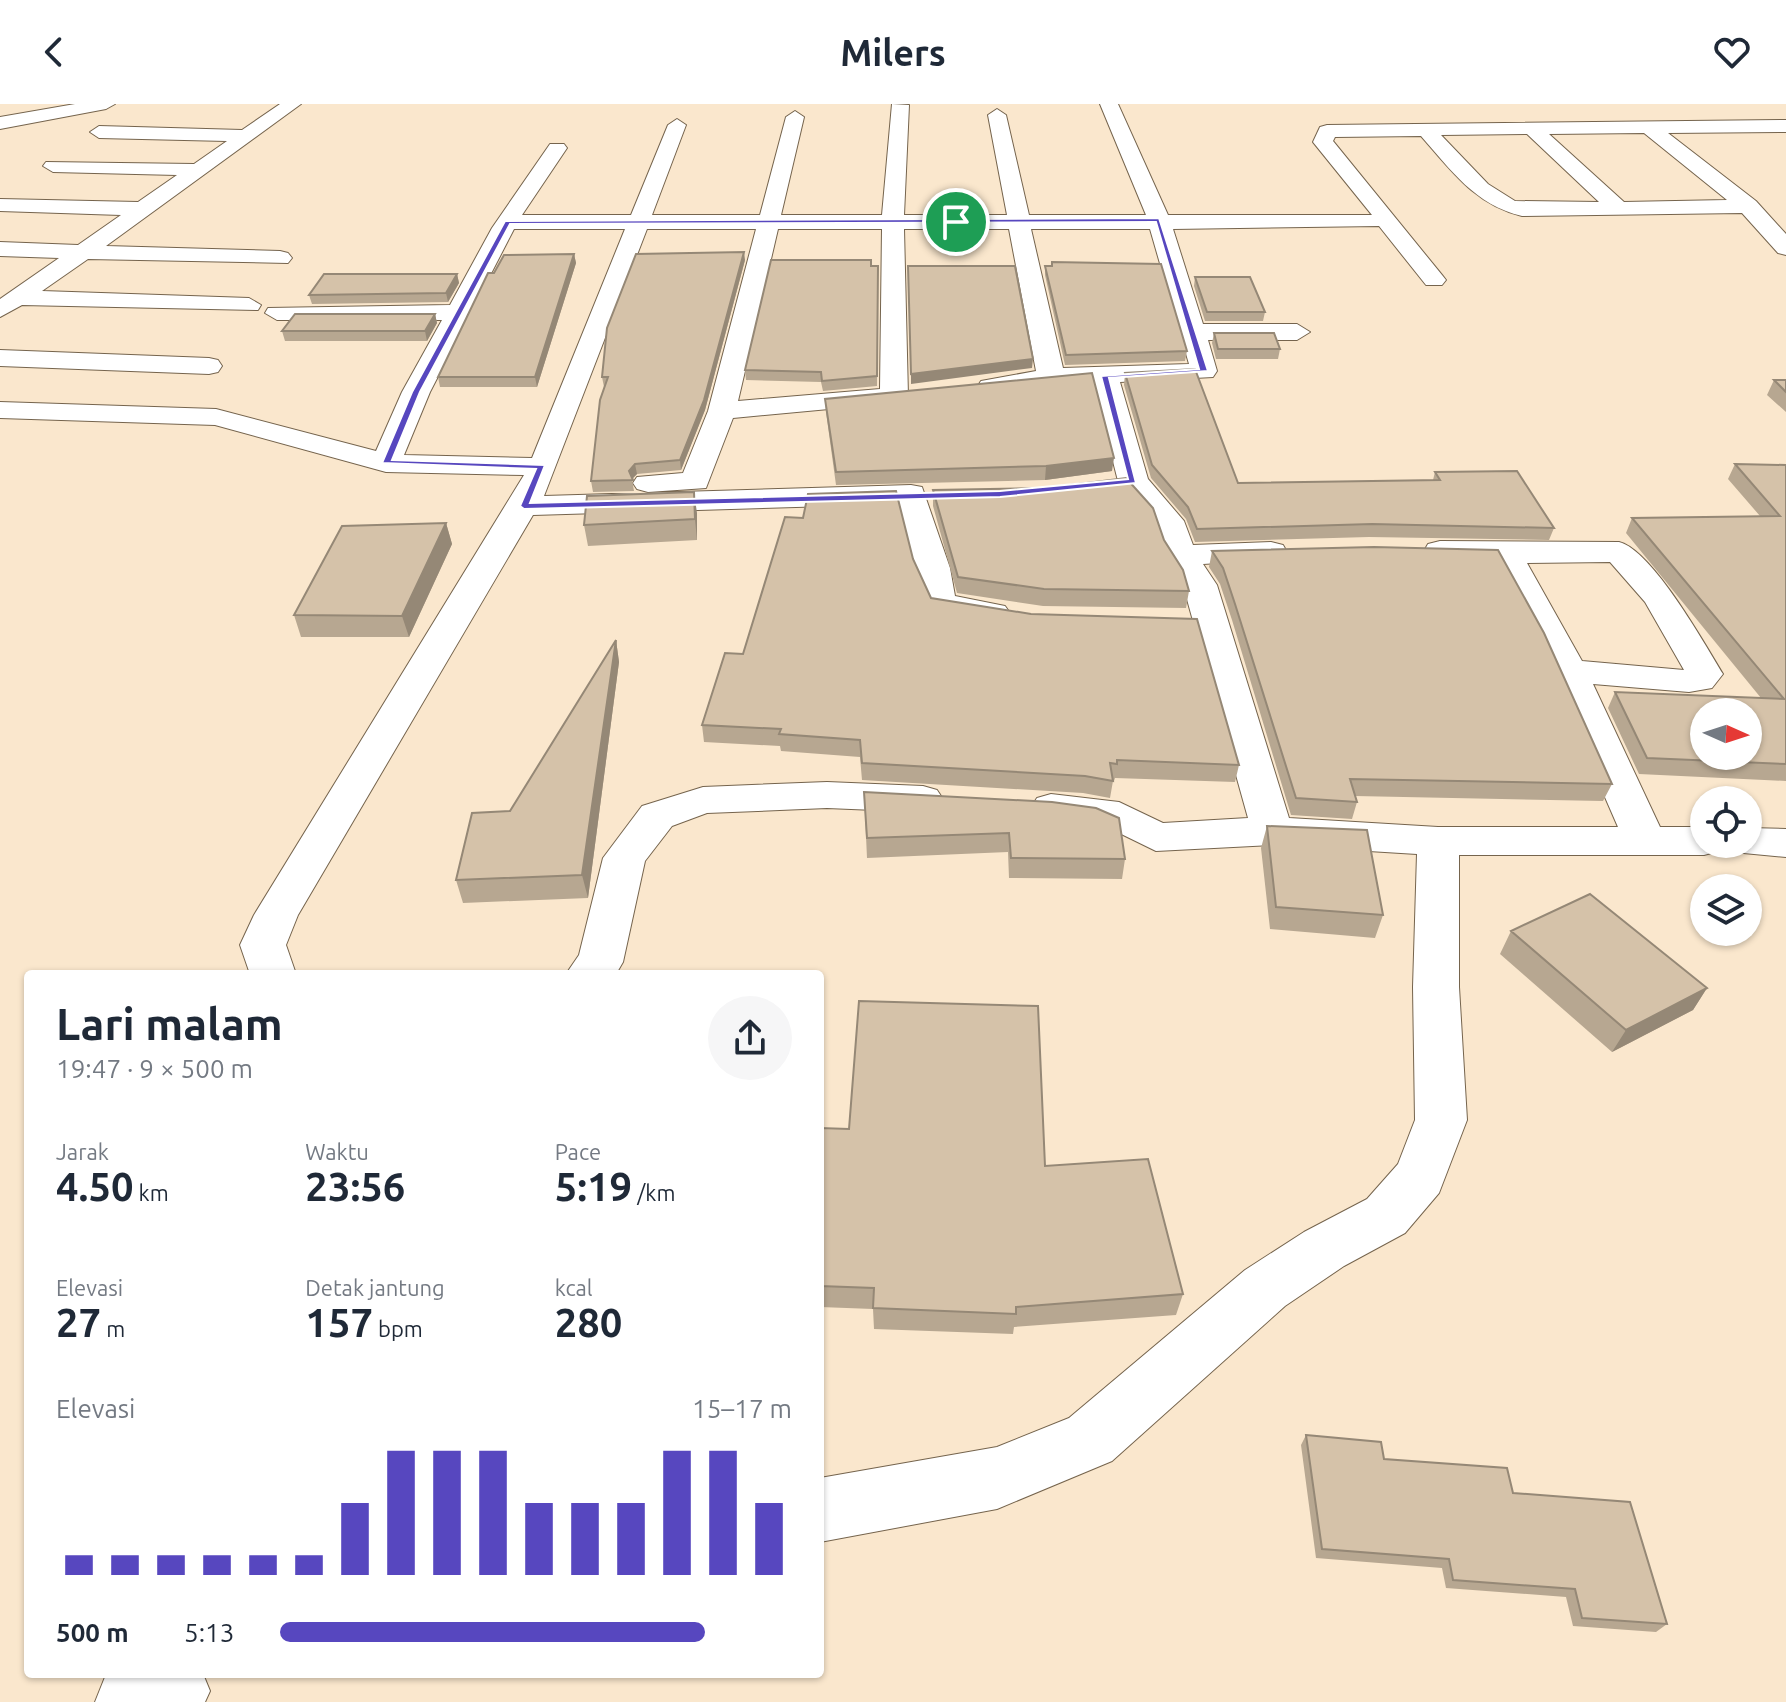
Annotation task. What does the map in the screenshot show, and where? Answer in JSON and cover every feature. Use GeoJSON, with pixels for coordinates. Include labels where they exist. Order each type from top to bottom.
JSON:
{"type":"FeatureCollection","features":[{"type":"Feature","properties":{"kind":"street"},"geometry":{"type":"LineString","coordinates":[[0,123],[106,104]]}},
{"type":"Feature","properties":{"kind":"street"},"geometry":{"type":"LineString","coordinates":[[17,297],[292,104]]}},
{"type":"Feature","properties":{"kind":"street"},"geometry":{"type":"LineString","coordinates":[[965,390],[1051,377],[1204,371],[1159,220],[1109,104]]}},
{"type":"Feature","properties":{"kind":"street"},"geometry":{"type":"LineString","coordinates":[[722,411],[906,395],[893,221],[900,105]]}},
{"type":"Feature","properties":{"kind":"street"},"geometry":{"type":"LineString","coordinates":[[1702,106],[1730,126]]}},
{"type":"Feature","properties":{"kind":"street"},"geometry":{"type":"LineString","coordinates":[[997,115],[1051,377]]}},
{"type":"Feature","properties":{"kind":"street"},"geometry":{"type":"LineString","coordinates":[[534,486],[695,482],[722,411],[795,117]]}},
{"type":"Feature","properties":{"kind":"street"},"geometry":{"type":"LineString","coordinates":[[1430,121],[1489,195],[1506,207],[1619,209],[1748,206]]}},
{"type":"Feature","properties":{"kind":"street"},"geometry":{"type":"LineString","coordinates":[[1434,280],[1384,218],[1382,211],[1323,142],[1321,122],[1430,121],[1530,127],[1786,126]]}},
{"type":"Feature","properties":{"kind":"street"},"geometry":{"type":"LineString","coordinates":[[272,970],[263,945],[276,915],[534,486],[677,125]]}},
{"type":"Feature","properties":{"kind":"street"},"geometry":{"type":"LineString","coordinates":[[1647,126],[1748,206],[1786,248]]}},
{"type":"Feature","properties":{"kind":"street"},"geometry":{"type":"LineString","coordinates":[[1753,126],[1786,148]]}},
{"type":"Feature","properties":{"kind":"street"},"geometry":{"type":"LineString","coordinates":[[1530,127],[1619,209]]}},
{"type":"Feature","properties":{"kind":"street"},"geometry":{"type":"LineString","coordinates":[[99,132],[246,136]]}},
{"type":"Feature","properties":{"kind":"street"},"geometry":{"type":"LineString","coordinates":[[386,463],[416,392],[458,312],[508,222],[557,148]]}},
{"type":"Feature","properties":{"kind":"street"},"geometry":{"type":"LineString","coordinates":[[53,166],[198,170]]}},
{"type":"Feature","properties":{"kind":"street"},"geometry":{"type":"LineString","coordinates":[[0,205],[142,209]]}},
{"type":"Feature","properties":{"kind":"street"},"geometry":{"type":"LineString","coordinates":[[508,222],[1159,220],[1277,223],[1384,218]]}},
{"type":"Feature","properties":{"kind":"street"},"geometry":{"type":"LineString","coordinates":[[1277,223],[1291,245]]}},
{"type":"Feature","properties":{"kind":"street"},"geometry":{"type":"LineString","coordinates":[[0,249],[280,258]]}},
{"type":"Feature","properties":{"kind":"street"},"geometry":{"type":"LineString","coordinates":[[0,266],[17,297]]}},
{"type":"Feature","properties":{"kind":"street"},"geometry":{"type":"LineString","coordinates":[[17,297],[249,305]]}},
{"type":"Feature","properties":{"kind":"street"},"geometry":{"type":"LineString","coordinates":[[1185,305],[1216,305]]}},
{"type":"Feature","properties":{"kind":"street"},"geometry":{"type":"LineString","coordinates":[[277,313],[458,312]]}},
{"type":"Feature","properties":{"kind":"street"},"geometry":{"type":"LineString","coordinates":[[1194,332],[1297,332]]}},
{"type":"Feature","properties":{"kind":"street"},"geometry":{"type":"LineString","coordinates":[[0,358],[209,366]]}},
{"type":"Feature","properties":{"kind":"street"},"geometry":{"type":"LineString","coordinates":[[1105,376],[1118,483],[1168,521],[1180,555],[1200,585],[1192,622],[1272,831]]}},
{"type":"Feature","properties":{"kind":"street"},"geometry":{"type":"LineString","coordinates":[[0,410],[216,417],[386,463],[534,486],[925,494],[935,592],[943,604],[967,611],[1029,616]]}},
{"type":"Feature","properties":{"kind":"street"},"geometry":{"type":"LineString","coordinates":[[1408,550],[1505,554],[1619,552],[1649,590],[1658,596],[1705,674],[1699,680],[1689,681],[1569,671]]}},
{"type":"Feature","properties":{"kind":"street"},"geometry":{"type":"LineString","coordinates":[[1180,555],[1306,551]]}},
{"type":"Feature","properties":{"kind":"street"},"geometry":{"type":"LineString","coordinates":[[1505,554],[1569,671],[1645,840]]}},
{"type":"Feature","properties":{"kind":"street"},"geometry":{"type":"LineString","coordinates":[[593,970],[600,962],[624,858],[657,816],[703,800],[827,795],[965,801]]}},
{"type":"Feature","properties":{"kind":"street"},"geometry":{"type":"LineString","coordinates":[[1009,804],[1083,809],[1119,816],[1156,837],[1272,831],[1438,841],[1690,841]]}},
{"type":"Feature","properties":{"kind":"street"},"geometry":{"type":"LineString","coordinates":[[824,1509],[997,1478],[1090,1440],[1265,1288],[1324,1249],[1386,1216],[1420,1177],[1441,1120],[1436,987],[1438,841]]}},
{"type":"Feature","properties":{"kind":"street"},"geometry":{"type":"LineString","coordinates":[[1762,842],[1786,843]]}},
{"type":"Feature","properties":{"kind":"building"},"geometry":{"type":"Polygon","coordinates":[[[744,252],[704,400],[680,460],[635,464],[629,471],[633,480],[591,481],[600,400],[608,377],[602,377],[607,328],[636,254],[744,252]]]}},
{"type":"Feature","properties":{"kind":"building"},"geometry":{"type":"Polygon","coordinates":[[[574,254],[535,377],[438,377],[488,273],[494,273],[504,255],[574,254]]]}},
{"type":"Feature","properties":{"kind":"building"},"geometry":{"type":"Polygon","coordinates":[[[771,260],[871,260],[871,266],[878,266],[877,376],[822,381],[821,372],[745,370],[771,260]]]}},
{"type":"Feature","properties":{"kind":"building"},"geometry":{"type":"Polygon","coordinates":[[[1052,262],[1161,264],[1187,351],[1066,355],[1045,266],[1052,266],[1052,262]]]}},
{"type":"Feature","properties":{"kind":"building"},"geometry":{"type":"Polygon","coordinates":[[[908,266],[1015,266],[1033,359],[911,374],[908,266]]]}},
{"type":"Feature","properties":{"kind":"building"},"geometry":{"type":"Polygon","coordinates":[[[324,274],[457,274],[446,293],[309,295],[324,274]]]}},
{"type":"Feature","properties":{"kind":"building"},"geometry":{"type":"Polygon","coordinates":[[[1195,277],[1250,277],[1265,312],[1207,312],[1195,277]]]}},
{"type":"Feature","properties":{"kind":"building"},"geometry":{"type":"Polygon","coordinates":[[[295,314],[435,314],[425,331],[282,331],[295,314]]]}},
{"type":"Feature","properties":{"kind":"building"},"geometry":{"type":"Polygon","coordinates":[[[1214,333],[1274,333],[1280,349],[1218,349],[1214,333]]]}},
{"type":"Feature","properties":{"kind":"building"},"geometry":{"type":"Polygon","coordinates":[[[1195,369],[1238,483],[1440,480],[1435,472],[1517,471],[1554,528],[1372,524],[1197,529],[1188,507],[1152,465],[1125,373],[1195,369]]]}},
{"type":"Feature","properties":{"kind":"building"},"geometry":{"type":"Polygon","coordinates":[[[1092,373],[1114,458],[1046,466],[836,472],[825,399],[1092,373]]]}},
{"type":"Feature","properties":{"kind":"building"},"geometry":{"type":"Polygon","coordinates":[[[1774,380],[1786,380],[1786,392],[1774,380]]]}},
{"type":"Feature","properties":{"kind":"building"},"geometry":{"type":"Polygon","coordinates":[[[1735,464],[1786,465],[1786,764],[1762,763],[1762,698],[1784,699],[1632,518],[1780,516],[1735,464]]]}},
{"type":"Feature","properties":{"kind":"building"},"geometry":{"type":"Polygon","coordinates":[[[1126,478],[1153,508],[1164,540],[1183,570],[1189,591],[1044,589],[958,577],[933,490],[1046,488],[1126,478]]]}},
{"type":"Feature","properties":{"kind":"building"},"geometry":{"type":"Polygon","coordinates":[[[896,491],[913,559],[931,598],[1031,614],[1197,619],[1239,765],[1117,760],[1117,764],[1110,763],[1113,781],[1085,776],[862,763],[860,740],[779,734],[781,729],[702,725],[725,653],[743,654],[785,517],[803,518],[808,494],[896,491]]]}},
{"type":"Feature","properties":{"kind":"building"},"geometry":{"type":"Polygon","coordinates":[[[694,492],[695,519],[584,525],[587,496],[694,492]]]}},
{"type":"Feature","properties":{"kind":"building"},"geometry":{"type":"Polygon","coordinates":[[[446,523],[402,616],[294,615],[342,526],[446,523]]]}},
{"type":"Feature","properties":{"kind":"building"},"geometry":{"type":"Polygon","coordinates":[[[1374,547],[1498,550],[1544,633],[1612,784],[1350,779],[1357,802],[1296,798],[1223,568],[1212,551],[1374,547]]]}},
{"type":"Feature","properties":{"kind":"building"},"geometry":{"type":"Polygon","coordinates":[[[616,640],[582,875],[456,880],[472,813],[510,811],[616,640]]]}},
{"type":"Feature","properties":{"kind":"building"},"geometry":{"type":"Polygon","coordinates":[[[1615,692],[1760,698],[1690,698],[1690,760],[1647,758],[1615,692]]]}},
{"type":"Feature","properties":{"kind":"building"},"geometry":{"type":"Polygon","coordinates":[[[864,792],[1052,802],[1096,808],[1119,818],[1125,859],[1011,858],[1009,833],[867,838],[864,792]]]}},
{"type":"Feature","properties":{"kind":"building"},"geometry":{"type":"Polygon","coordinates":[[[1267,826],[1367,830],[1383,915],[1276,907],[1267,826]]]}},
{"type":"Feature","properties":{"kind":"building"},"geometry":{"type":"Polygon","coordinates":[[[1590,894],[1707,988],[1626,1030],[1511,931],[1590,894]]]}},
{"type":"Feature","properties":{"kind":"building"},"geometry":{"type":"Polygon","coordinates":[[[859,1001],[1038,1006],[1045,1166],[1148,1159],[1183,1294],[1016,1307],[1016,1314],[873,1308],[874,1288],[824,1286],[824,1128],[849,1129],[859,1001]]]}},
{"type":"Feature","properties":{"kind":"building"},"geometry":{"type":"Polygon","coordinates":[[[1306,1435],[1381,1442],[1384,1459],[1507,1468],[1513,1493],[1630,1502],[1667,1624],[1582,1618],[1575,1589],[1453,1580],[1449,1559],[1322,1549],[1306,1435]]]}},
{"type":"Feature","properties":{"kind":"route"},"geometry":{"type":"LineString","coordinates":[[1159,220],[1204,371],[1194,374],[1105,376],[1116,428],[1133,481],[1000,494],[524,506],[542,467],[386,463],[416,392],[508,222],[956,222],[1159,220]]}}]}
